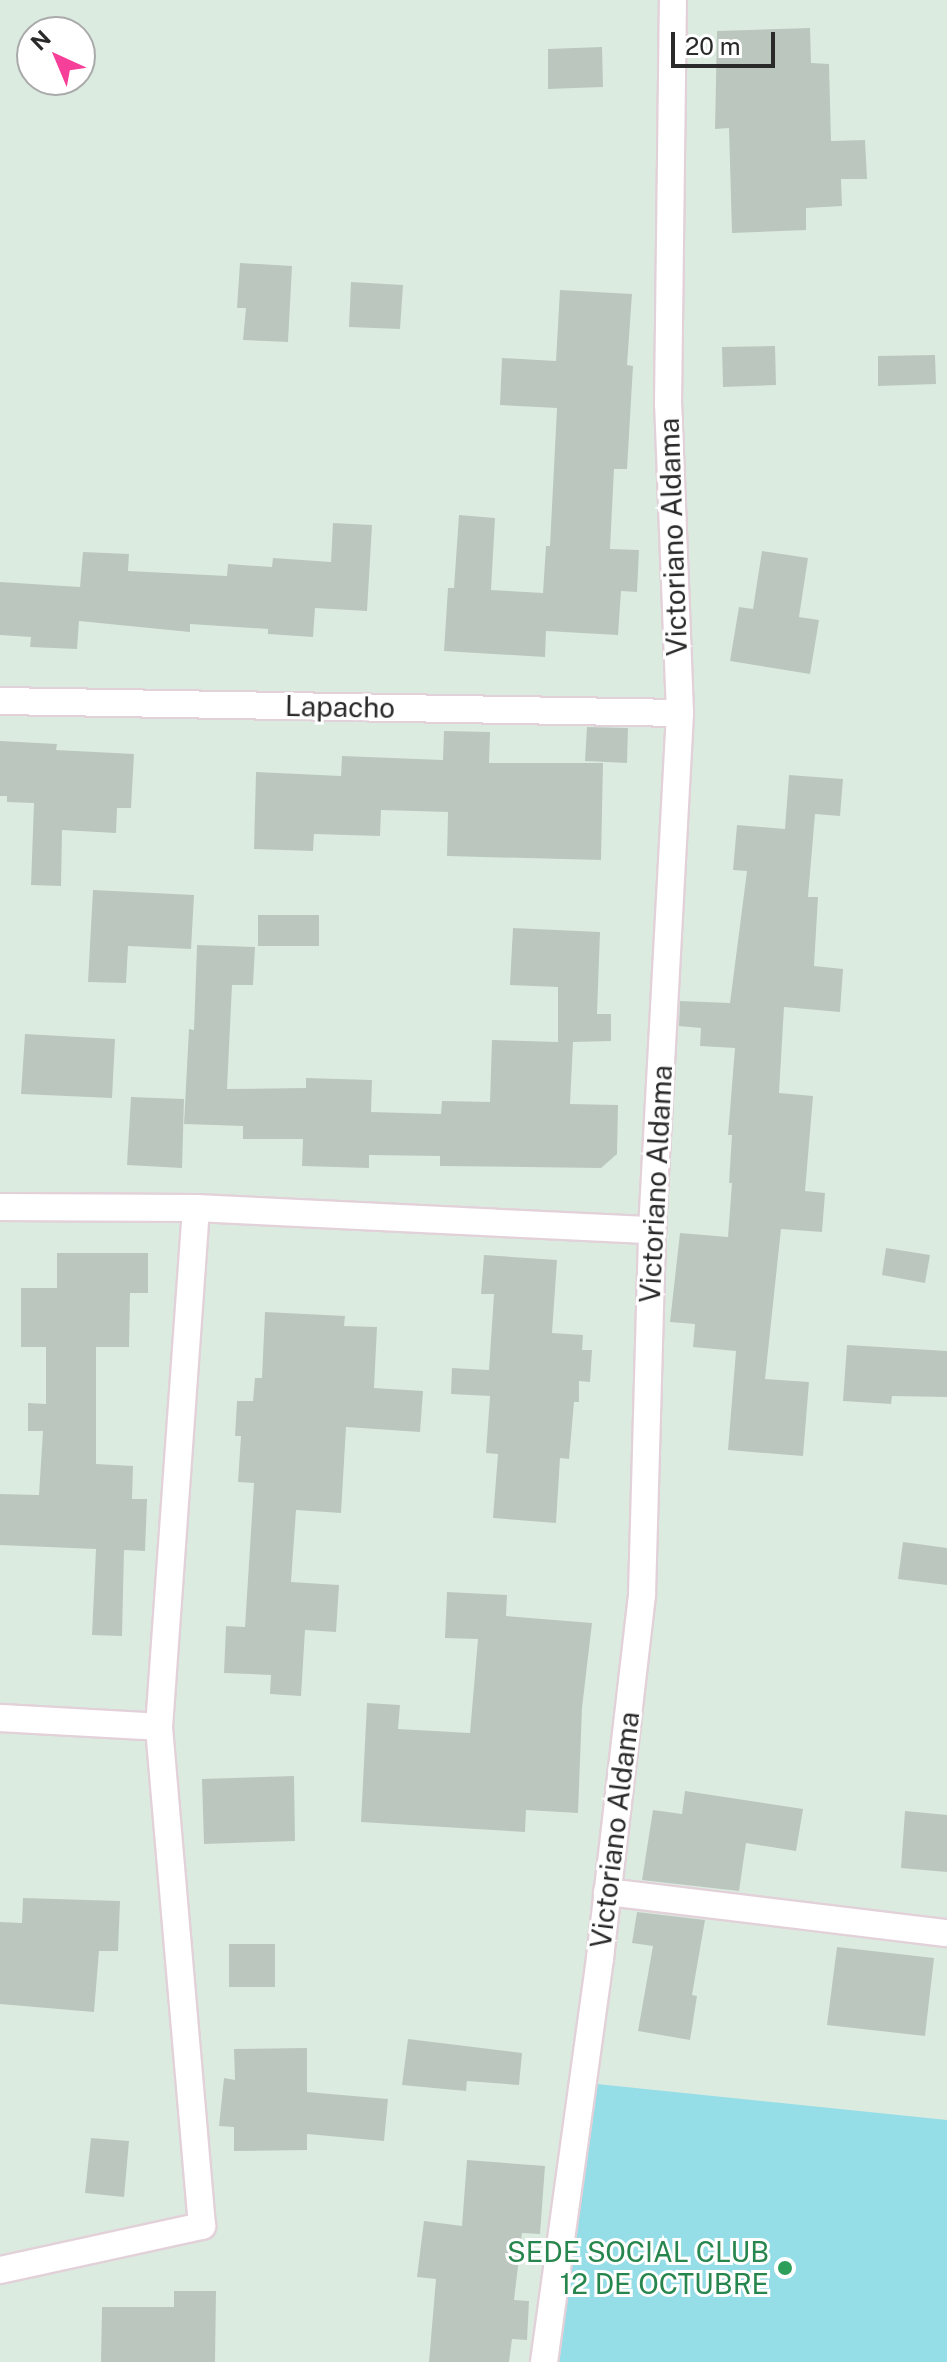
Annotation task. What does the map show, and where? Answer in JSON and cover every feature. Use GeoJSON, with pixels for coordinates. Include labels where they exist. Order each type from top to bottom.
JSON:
{"type":"FeatureCollection","features":[{"type":"Feature","properties":{"kind":"street","name":"Victoriano Aldama"},"geometry":{"type":"LineString","coordinates":[[544,2362],[607,1892],[642,1594],[652,1230],[680,713],[668,404],[673,0]]}},
{"type":"Feature","properties":{"kind":"street","name":"Lapacho"},"geometry":{"type":"LineString","coordinates":[[0,701],[680,713]]}},
{"type":"Feature","properties":{"kind":"street"},"geometry":{"type":"LineString","coordinates":[[0,1207],[196,1208],[652,1230]]}},
{"type":"Feature","properties":{"kind":"street"},"geometry":{"type":"LineString","coordinates":[[0,2270],[202,2226],[159,1727],[196,1208]]}},
{"type":"Feature","properties":{"kind":"street"},"geometry":{"type":"LineString","coordinates":[[0,1718],[159,1727]]}},
{"type":"Feature","properties":{"kind":"street"},"geometry":{"type":"LineString","coordinates":[[607,1892],[946,1933]]}},
{"type":"Feature","properties":{"kind":"shaded area"},"geometry":{"type":"Polygon","coordinates":[[[587,2083],[947,2120],[947,2362],[550,2362],[587,2083]]]}},
{"type":"Feature","properties":{"kind":"building"},"geometry":{"type":"Polygon","coordinates":[[[810,28],[811,63],[829,64],[831,141],[865,140],[867,179],[841,179],[842,206],[806,208],[806,230],[732,233],[729,128],[715,129],[717,31],[810,28]]]}},
{"type":"Feature","properties":{"kind":"building"},"geometry":{"type":"Polygon","coordinates":[[[602,47],[603,87],[548,89],[548,49],[602,47]]]}},
{"type":"Feature","properties":{"kind":"building"},"geometry":{"type":"Polygon","coordinates":[[[240,263],[292,266],[288,342],[243,340],[246,308],[237,308],[240,263]]]}},
{"type":"Feature","properties":{"kind":"building"},"geometry":{"type":"Polygon","coordinates":[[[351,282],[403,285],[400,329],[349,327],[351,282]]]}},
{"type":"Feature","properties":{"kind":"building"},"geometry":{"type":"Polygon","coordinates":[[[560,290],[632,294],[627,365],[633,366],[627,469],[614,469],[610,549],[639,550],[637,592],[621,591],[618,635],[546,631],[545,657],[444,651],[448,588],[454,588],[459,515],[495,518],[491,590],[543,593],[546,546],[550,546],[557,408],[500,405],[502,358],[556,361],[560,290]]]}},
{"type":"Feature","properties":{"kind":"building"},"geometry":{"type":"Polygon","coordinates":[[[775,346],[776,385],[723,387],[722,347],[775,346]]]}},
{"type":"Feature","properties":{"kind":"building"},"geometry":{"type":"Polygon","coordinates":[[[935,355],[936,384],[878,386],[878,356],[935,355]]]}},
{"type":"Feature","properties":{"kind":"building"},"geometry":{"type":"Polygon","coordinates":[[[333,523],[372,525],[367,611],[315,608],[313,637],[268,634],[268,629],[190,624],[190,632],[79,621],[77,649],[30,647],[31,637],[0,635],[0,582],[80,587],[83,552],[129,554],[128,571],[227,576],[228,564],[272,567],[273,558],[331,562],[333,523]]]}},
{"type":"Feature","properties":{"kind":"building"},"geometry":{"type":"Polygon","coordinates":[[[762,551],[808,558],[799,617],[819,620],[810,674],[730,661],[739,607],[753,609],[762,551]]]}},
{"type":"Feature","properties":{"kind":"building"},"geometry":{"type":"Polygon","coordinates":[[[587,727],[628,728],[627,763],[585,761],[587,727]]]}},
{"type":"Feature","properties":{"kind":"building"},"geometry":{"type":"Polygon","coordinates":[[[444,731],[490,732],[489,763],[603,763],[601,860],[447,856],[448,812],[381,810],[380,836],[314,834],[313,851],[254,849],[256,772],[341,776],[342,756],[443,760],[444,731]]]}},
{"type":"Feature","properties":{"kind":"building"},"geometry":{"type":"Polygon","coordinates":[[[0,741],[57,744],[56,750],[134,754],[131,808],[117,808],[116,833],[62,830],[61,886],[31,885],[34,803],[7,802],[7,796],[0,796],[0,741]]]}},
{"type":"Feature","properties":{"kind":"building"},"geometry":{"type":"Polygon","coordinates":[[[789,775],[843,779],[840,816],[815,814],[808,897],[818,897],[814,966],[843,969],[840,1012],[784,1007],[779,1093],[813,1096],[805,1191],[825,1193],[822,1232],[781,1229],[765,1379],[809,1382],[803,1456],[728,1450],[736,1351],[693,1347],[695,1324],[670,1322],[680,1233],[728,1237],[732,1183],[729,1183],[732,1135],[728,1135],[735,1048],[700,1046],[701,1028],[679,1026],[680,1001],[730,1003],[747,871],[733,870],[737,825],[785,829],[789,775]]]}},
{"type":"Feature","properties":{"kind":"building"},"geometry":{"type":"Polygon","coordinates":[[[93,890],[194,895],[191,949],[128,946],[126,983],[88,982],[93,890]]]}},
{"type":"Feature","properties":{"kind":"building"},"geometry":{"type":"Polygon","coordinates":[[[258,915],[319,915],[319,946],[258,946],[258,915]]]}},
{"type":"Feature","properties":{"kind":"building"},"geometry":{"type":"Polygon","coordinates":[[[513,928],[600,932],[597,1014],[611,1014],[611,1041],[573,1042],[570,1104],[618,1105],[617,1154],[601,1168],[440,1166],[440,1156],[369,1155],[369,1168],[302,1166],[303,1139],[243,1139],[243,1126],[184,1124],[189,1029],[194,1030],[197,945],[255,947],[253,985],[232,985],[227,1089],[306,1088],[306,1078],[372,1080],[371,1112],[441,1114],[442,1101],[490,1102],[492,1040],[558,1042],[558,987],[510,985],[513,928]]]}},
{"type":"Feature","properties":{"kind":"building"},"geometry":{"type":"Polygon","coordinates":[[[25,1034],[115,1039],[112,1098],[21,1094],[25,1034]]]}},
{"type":"Feature","properties":{"kind":"building"},"geometry":{"type":"Polygon","coordinates":[[[131,1097],[184,1099],[182,1168],[127,1165],[131,1097]]]}},
{"type":"Feature","properties":{"kind":"building"},"geometry":{"type":"Polygon","coordinates":[[[886,1248],[930,1255],[925,1283],[882,1275],[886,1248]]]}},
{"type":"Feature","properties":{"kind":"building"},"geometry":{"type":"Polygon","coordinates":[[[57,1253],[148,1253],[148,1293],[130,1293],[129,1347],[96,1347],[96,1464],[133,1466],[132,1499],[147,1499],[145,1551],[124,1550],[122,1636],[92,1635],[96,1549],[0,1545],[0,1494],[39,1495],[43,1431],[28,1431],[28,1403],[46,1404],[46,1347],[21,1347],[21,1288],[57,1288],[57,1253]]]}},
{"type":"Feature","properties":{"kind":"building"},"geometry":{"type":"Polygon","coordinates":[[[484,1255],[557,1260],[552,1333],[583,1335],[582,1350],[592,1350],[590,1382],[579,1381],[579,1402],[574,1402],[569,1459],[560,1458],[556,1523],[493,1518],[498,1454],[486,1453],[490,1396],[451,1394],[452,1368],[489,1370],[494,1294],[481,1294],[484,1255]]]}},
{"type":"Feature","properties":{"kind":"building"},"geometry":{"type":"Polygon","coordinates":[[[265,1312],[345,1316],[344,1326],[377,1327],[374,1388],[423,1391],[420,1432],[346,1427],[341,1513],[296,1510],[291,1582],[339,1585],[336,1632],[305,1630],[301,1696],[270,1694],[271,1675],[224,1673],[226,1626],[245,1627],[254,1483],[238,1482],[241,1436],[235,1436],[237,1401],[253,1401],[255,1378],[262,1378],[265,1312]]]}},
{"type":"Feature","properties":{"kind":"building"},"geometry":{"type":"Polygon","coordinates":[[[847,1345],[947,1351],[947,1397],[892,1396],[891,1404],[843,1401],[847,1345]]]}},
{"type":"Feature","properties":{"kind":"building"},"geometry":{"type":"Polygon","coordinates":[[[903,1542],[947,1548],[947,1585],[898,1579],[903,1542]]]}},
{"type":"Feature","properties":{"kind":"building"},"geometry":{"type":"Polygon","coordinates":[[[447,1592],[507,1595],[506,1616],[592,1623],[582,1708],[578,1813],[526,1810],[525,1832],[361,1822],[367,1703],[400,1705],[398,1729],[470,1733],[478,1639],[445,1638],[447,1592]]]}},
{"type":"Feature","properties":{"kind":"building"},"geometry":{"type":"Polygon","coordinates":[[[294,1776],[295,1841],[204,1844],[202,1779],[294,1776]]]}},
{"type":"Feature","properties":{"kind":"building"},"geometry":{"type":"Polygon","coordinates":[[[685,1791],[803,1809],[796,1851],[746,1843],[739,1891],[642,1880],[653,1810],[682,1814],[685,1791]]]}},
{"type":"Feature","properties":{"kind":"building"},"geometry":{"type":"Polygon","coordinates":[[[905,1811],[947,1815],[947,1872],[901,1868],[905,1811]]]}},
{"type":"Feature","properties":{"kind":"building"},"geometry":{"type":"Polygon","coordinates":[[[23,1898],[120,1901],[118,1951],[99,1951],[94,2012],[0,2004],[0,1922],[22,1923],[23,1898]]]}},
{"type":"Feature","properties":{"kind":"building"},"geometry":{"type":"Polygon","coordinates":[[[637,1912],[705,1920],[692,1995],[697,1996],[690,2040],[638,2031],[653,1946],[632,1943],[637,1912]]]}},
{"type":"Feature","properties":{"kind":"building"},"geometry":{"type":"Polygon","coordinates":[[[229,1944],[275,1944],[275,1987],[229,1987],[229,1944]]]}},
{"type":"Feature","properties":{"kind":"building"},"geometry":{"type":"Polygon","coordinates":[[[837,1947],[934,1958],[925,2036],[827,2025],[837,1947]]]}},
{"type":"Feature","properties":{"kind":"building"},"geometry":{"type":"Polygon","coordinates":[[[408,2039],[522,2053],[519,2085],[467,2081],[466,2091],[402,2085],[408,2039]]]}},
{"type":"Feature","properties":{"kind":"building"},"geometry":{"type":"Polygon","coordinates":[[[307,2048],[307,2092],[388,2099],[384,2141],[307,2134],[307,2150],[234,2151],[234,2127],[219,2126],[224,2078],[235,2080],[234,2049],[307,2048]]]}},
{"type":"Feature","properties":{"kind":"building"},"geometry":{"type":"Polygon","coordinates":[[[91,2138],[129,2141],[124,2197],[85,2193],[91,2138]]]}},
{"type":"Feature","properties":{"kind":"building"},"geometry":{"type":"Polygon","coordinates":[[[467,2160],[545,2166],[540,2234],[522,2233],[514,2300],[529,2301],[527,2340],[512,2339],[509,2362],[429,2362],[436,2279],[417,2277],[424,2221],[462,2226],[467,2160]]]}},
{"type":"Feature","properties":{"kind":"building"},"geometry":{"type":"Polygon","coordinates":[[[174,2291],[216,2291],[215,2362],[101,2362],[102,2307],[174,2307],[174,2291]]]}},
{"type":"Feature","properties":{"kind":"place","name":"SEDE SOCIAL CLUB 12 DE OCTUBRE"},"geometry":{"type":"Point","coordinates":[785,2268]}}]}
